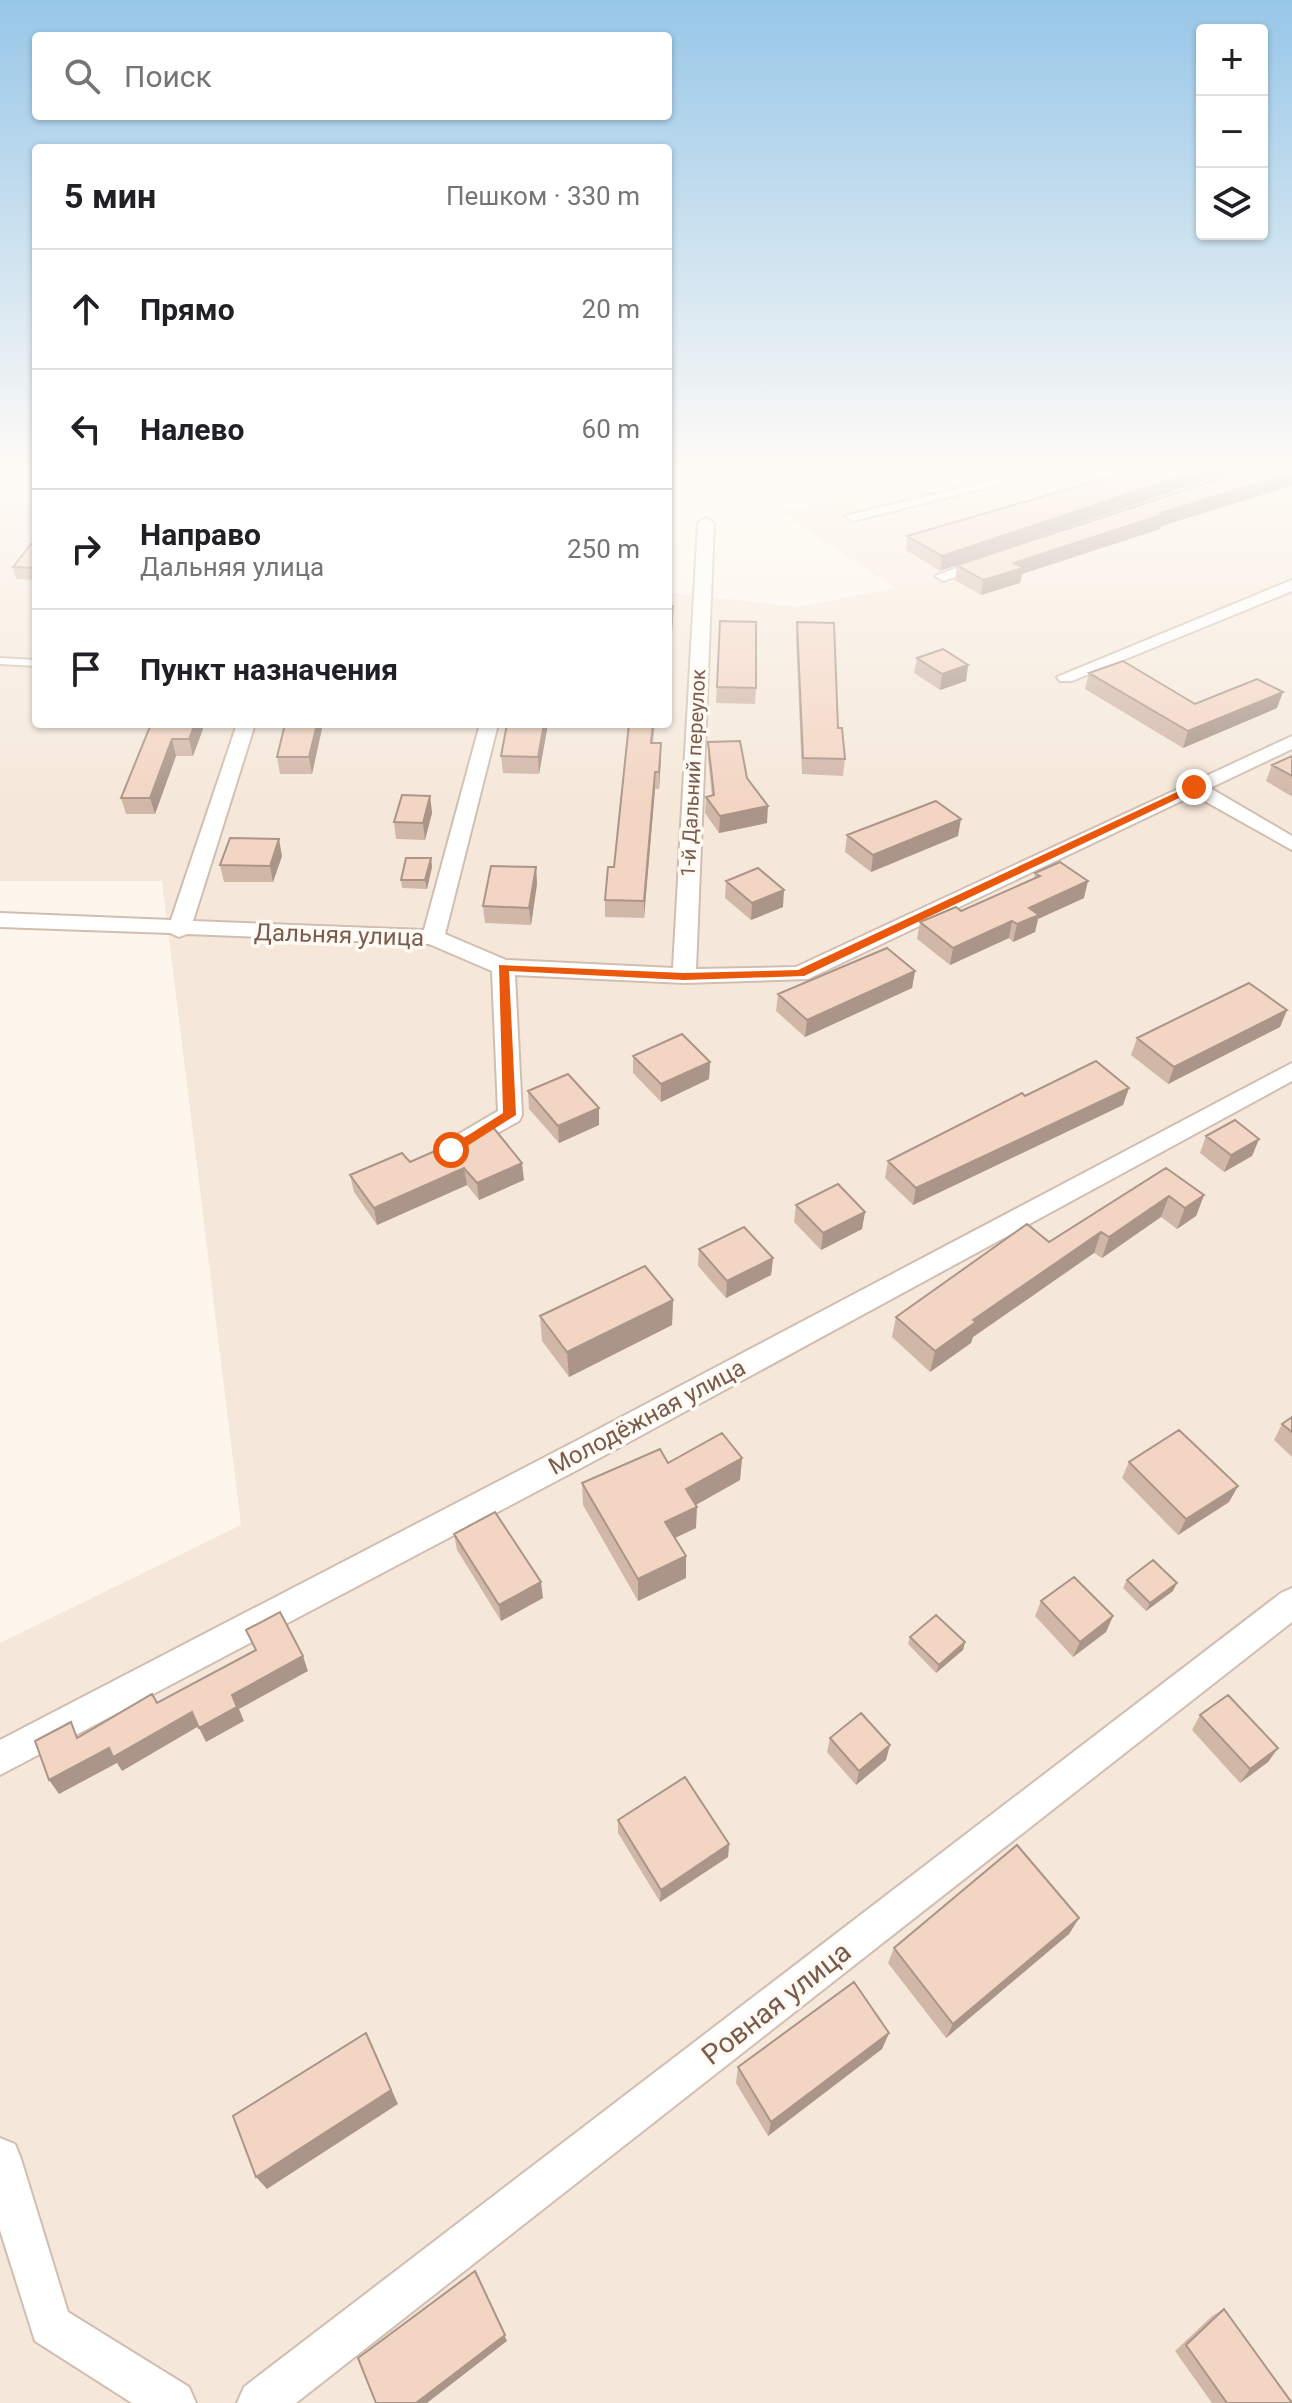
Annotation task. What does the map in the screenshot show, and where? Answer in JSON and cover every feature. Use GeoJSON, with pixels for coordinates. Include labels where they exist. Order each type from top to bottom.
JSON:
{"type":"FeatureCollection","features":[{"type":"Feature","properties":{"kind":"street","name":"1-й Дальний переулок"},"geometry":{"type":"LineString","coordinates":[[684,976],[703,581]]}},
{"type":"Feature","properties":{"kind":"street"},"geometry":{"type":"LineString","coordinates":[[1066,677],[1292,585]]}},
{"type":"Feature","properties":{"kind":"street"},"geometry":{"type":"LineString","coordinates":[[179,930],[245,728]]}},
{"type":"Feature","properties":{"kind":"street"},"geometry":{"type":"LineString","coordinates":[[433,937],[488,728]]}},
{"type":"Feature","properties":{"kind":"street","name":"Дальняя улица"},"geometry":{"type":"LineString","coordinates":[[0,920],[179,930],[433,937],[503,967],[684,976],[800,974],[1292,742]]}},
{"type":"Feature","properties":{"kind":"street"},"geometry":{"type":"LineString","coordinates":[[1194,787],[1292,844]]}},
{"type":"Feature","properties":{"kind":"street"},"geometry":{"type":"LineString","coordinates":[[451,1150],[510,1115],[503,967]]}},
{"type":"Feature","properties":{"kind":"street","name":"Молодёжная улица"},"geometry":{"type":"LineString","coordinates":[[0,1758],[585,1451],[1292,1071]]}},
{"type":"Feature","properties":{"kind":"street","name":"Ровная улица"},"geometry":{"type":"LineString","coordinates":[[260,2403],[1292,1603]]}},
{"type":"Feature","properties":{"kind":"street"},"geometry":{"type":"LineString","coordinates":[[0,2159],[50,2326],[173,2403]]}},
{"type":"Feature","properties":{"kind":"lane"},"geometry":{"type":"LineString","coordinates":[[0,661],[32,663]]}},
{"type":"Feature","properties":{"kind":"shaded area"},"geometry":{"type":"Polygon","coordinates":[[[0,581],[32,581],[32,728],[672,728],[672,592],[800,607],[894,588],[884,581],[1292,581],[1292,2403],[0,2403],[0,1643],[241,1525],[162,881],[0,881],[0,581]]]}},
{"type":"Feature","properties":{"kind":"building"},"geometry":{"type":"Polygon","coordinates":[[[720,621],[756,622],[756,688],[717,687],[720,621]]]}},
{"type":"Feature","properties":{"kind":"building"},"geometry":{"type":"Polygon","coordinates":[[[797,622],[834,623],[838,728],[842,728],[845,759],[803,758],[797,622]]]}},
{"type":"Feature","properties":{"kind":"building"},"geometry":{"type":"Polygon","coordinates":[[[943,649],[968,665],[942,674],[917,658],[943,649]]]}},
{"type":"Feature","properties":{"kind":"building"},"geometry":{"type":"Polygon","coordinates":[[[1123,661],[1195,704],[1257,679],[1283,692],[1188,731],[1089,673],[1123,661]]]}},
{"type":"Feature","properties":{"kind":"building"},"geometry":{"type":"Polygon","coordinates":[[[149,728],[193,728],[189,739],[172,739],[150,798],[121,798],[149,728]]]}},
{"type":"Feature","properties":{"kind":"building"},"geometry":{"type":"Polygon","coordinates":[[[284,728],[316,728],[309,757],[277,757],[284,728]]]}},
{"type":"Feature","properties":{"kind":"building"},"geometry":{"type":"Polygon","coordinates":[[[506,728],[543,728],[538,757],[501,756],[506,728]]]}},
{"type":"Feature","properties":{"kind":"building"},"geometry":{"type":"Polygon","coordinates":[[[629,728],[653,728],[651,743],[661,743],[659,772],[655,772],[644,901],[605,900],[608,867],[614,867],[629,728]]]}},
{"type":"Feature","properties":{"kind":"building"},"geometry":{"type":"Polygon","coordinates":[[[740,741],[747,778],[768,806],[720,816],[706,797],[714,795],[708,742],[740,741]]]}},
{"type":"Feature","properties":{"kind":"building"},"geometry":{"type":"Polygon","coordinates":[[[1292,756],[1292,776],[1272,765],[1292,756]]]}},
{"type":"Feature","properties":{"kind":"building"},"geometry":{"type":"Polygon","coordinates":[[[402,795],[430,796],[423,823],[394,822],[402,795]]]}},
{"type":"Feature","properties":{"kind":"building"},"geometry":{"type":"Polygon","coordinates":[[[936,801],[961,819],[873,855],[847,835],[936,801]]]}},
{"type":"Feature","properties":{"kind":"building"},"geometry":{"type":"Polygon","coordinates":[[[230,838],[279,839],[270,866],[220,865],[230,838]]]}},
{"type":"Feature","properties":{"kind":"building"},"geometry":{"type":"Polygon","coordinates":[[[406,858],[431,858],[425,880],[401,880],[406,858]]]}},
{"type":"Feature","properties":{"kind":"building"},"geometry":{"type":"Polygon","coordinates":[[[1060,862],[1088,881],[1029,908],[1039,915],[1017,924],[1012,921],[953,948],[920,922],[956,907],[961,911],[1040,876],[1035,873],[1060,862]]]}},
{"type":"Feature","properties":{"kind":"building"},"geometry":{"type":"Polygon","coordinates":[[[491,866],[536,867],[529,908],[483,906],[491,866]]]}},
{"type":"Feature","properties":{"kind":"building"},"geometry":{"type":"Polygon","coordinates":[[[758,868],[784,890],[752,903],[726,881],[758,868]]]}},
{"type":"Feature","properties":{"kind":"building"},"geometry":{"type":"Polygon","coordinates":[[[887,948],[915,971],[807,1020],[778,994],[887,948]]]}},
{"type":"Feature","properties":{"kind":"building"},"geometry":{"type":"Polygon","coordinates":[[[1249,983],[1287,1010],[1174,1067],[1137,1038],[1249,983]]]}},
{"type":"Feature","properties":{"kind":"building"},"geometry":{"type":"Polygon","coordinates":[[[682,1034],[710,1062],[661,1084],[633,1056],[682,1034]]]}},
{"type":"Feature","properties":{"kind":"building"},"geometry":{"type":"Polygon","coordinates":[[[1096,1061],[1129,1088],[916,1188],[888,1161],[1022,1093],[1025,1096],[1096,1061]]]}},
{"type":"Feature","properties":{"kind":"building"},"geometry":{"type":"Polygon","coordinates":[[[568,1074],[599,1108],[558,1126],[528,1091],[568,1074]]]}},
{"type":"Feature","properties":{"kind":"building"},"geometry":{"type":"Polygon","coordinates":[[[1235,1120],[1259,1139],[1231,1155],[1206,1136],[1235,1120]]]}},
{"type":"Feature","properties":{"kind":"building"},"geometry":{"type":"Polygon","coordinates":[[[492,1126],[522,1163],[477,1183],[464,1168],[374,1208],[350,1175],[402,1153],[410,1162],[492,1126]]]}},
{"type":"Feature","properties":{"kind":"building"},"geometry":{"type":"Polygon","coordinates":[[[1166,1168],[1204,1195],[1185,1208],[1169,1196],[1109,1237],[1101,1232],[973,1320],[976,1322],[935,1351],[896,1317],[1027,1224],[1049,1242],[1166,1168]]]}},
{"type":"Feature","properties":{"kind":"building"},"geometry":{"type":"Polygon","coordinates":[[[838,1184],[865,1212],[823,1233],[796,1205],[838,1184]]]}},
{"type":"Feature","properties":{"kind":"building"},"geometry":{"type":"Polygon","coordinates":[[[744,1227],[773,1258],[727,1281],[699,1249],[744,1227]]]}},
{"type":"Feature","properties":{"kind":"building"},"geometry":{"type":"Polygon","coordinates":[[[645,1266],[673,1300],[567,1352],[540,1316],[645,1266]]]}},
{"type":"Feature","properties":{"kind":"building"},"geometry":{"type":"Polygon","coordinates":[[[1292,1417],[1292,1432],[1282,1424],[1292,1417]]]}},
{"type":"Feature","properties":{"kind":"building"},"geometry":{"type":"Polygon","coordinates":[[[1179,1430],[1238,1486],[1186,1519],[1129,1462],[1179,1430]]]}},
{"type":"Feature","properties":{"kind":"building"},"geometry":{"type":"Polygon","coordinates":[[[722,1433],[742,1458],[686,1489],[697,1507],[665,1522],[686,1556],[638,1579],[582,1483],[660,1449],[668,1463],[722,1433]]]}},
{"type":"Feature","properties":{"kind":"building"},"geometry":{"type":"Polygon","coordinates":[[[495,1512],[541,1582],[499,1605],[454,1534],[495,1512]]]}},
{"type":"Feature","properties":{"kind":"building"},"geometry":{"type":"Polygon","coordinates":[[[1153,1560],[1177,1583],[1150,1603],[1127,1580],[1153,1560]]]}},
{"type":"Feature","properties":{"kind":"building"},"geometry":{"type":"Polygon","coordinates":[[[1074,1577],[1113,1616],[1080,1642],[1041,1601],[1074,1577]]]}},
{"type":"Feature","properties":{"kind":"building"},"geometry":{"type":"Polygon","coordinates":[[[280,1612],[303,1656],[232,1695],[237,1707],[199,1728],[192,1712],[113,1757],[109,1748],[49,1780],[35,1741],[71,1722],[77,1738],[152,1694],[157,1703],[256,1650],[246,1630],[280,1612]]]}},
{"type":"Feature","properties":{"kind":"building"},"geometry":{"type":"Polygon","coordinates":[[[936,1615],[965,1642],[939,1665],[910,1637],[936,1615]]]}},
{"type":"Feature","properties":{"kind":"building"},"geometry":{"type":"Polygon","coordinates":[[[1228,1695],[1278,1748],[1250,1769],[1200,1715],[1228,1695]]]}},
{"type":"Feature","properties":{"kind":"building"},"geometry":{"type":"Polygon","coordinates":[[[861,1713],[890,1745],[859,1771],[830,1738],[861,1713]]]}},
{"type":"Feature","properties":{"kind":"building"},"geometry":{"type":"Polygon","coordinates":[[[685,1777],[729,1844],[661,1890],[618,1820],[685,1777]]]}},
{"type":"Feature","properties":{"kind":"building"},"geometry":{"type":"Polygon","coordinates":[[[1017,1845],[1079,1918],[953,2024],[894,1948],[1017,1845]]]}},
{"type":"Feature","properties":{"kind":"building"},"geometry":{"type":"Polygon","coordinates":[[[854,1982],[889,2033],[771,2122],[738,2067],[854,1982]]]}},
{"type":"Feature","properties":{"kind":"building"},"geometry":{"type":"Polygon","coordinates":[[[366,2033],[391,2090],[256,2177],[233,2116],[366,2033]]]}},
{"type":"Feature","properties":{"kind":"building"},"geometry":{"type":"Polygon","coordinates":[[[475,2271],[505,2335],[416,2403],[376,2403],[358,2358],[475,2271]]]}},
{"type":"Feature","properties":{"kind":"building"},"geometry":{"type":"Polygon","coordinates":[[[1224,2309],[1292,2403],[1227,2403],[1186,2345],[1224,2309]]]}},
{"type":"Feature","properties":{"kind":"route"},"geometry":{"type":"LineString","coordinates":[[451,1150],[510,1115],[503,967],[684,976],[800,974],[1194,787]]}}]}
